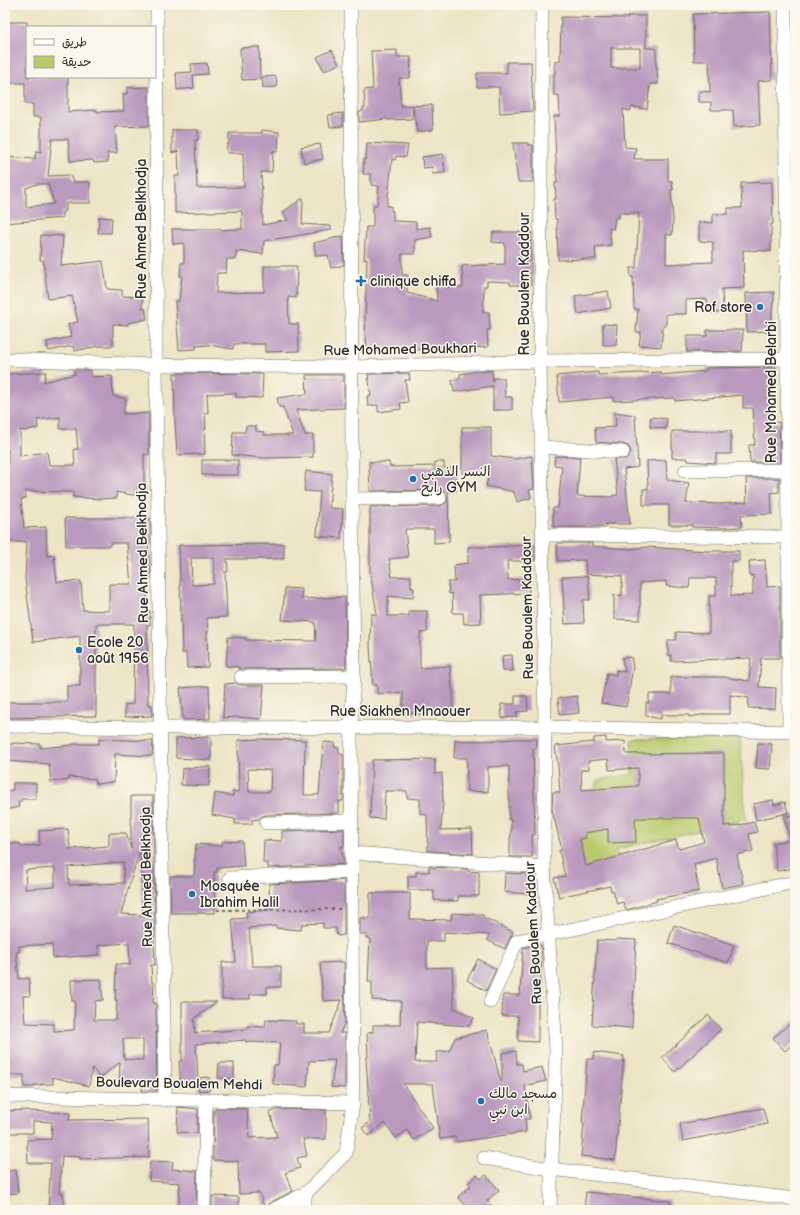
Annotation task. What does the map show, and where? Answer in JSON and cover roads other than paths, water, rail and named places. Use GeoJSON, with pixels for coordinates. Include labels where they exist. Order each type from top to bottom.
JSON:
{"type":"FeatureCollection","features":[{"type":"Feature","properties":{"kind":"street","name":"Rue Ahmed Belkhodja"},"geometry":{"type":"LineString","coordinates":[[157,5],[156,365],[165,1100]]}},
{"type":"Feature","properties":{"kind":"street"},"geometry":{"type":"LineString","coordinates":[[273,1210],[306,1193],[346,1153],[353,1103],[352,727],[354,676],[352,499],[351,5]]}},
{"type":"Feature","properties":{"kind":"street","name":"Rue Boualem Kaddour"},"geometry":{"type":"LineString","coordinates":[[542,5],[540,361],[545,727],[544,867],[556,1050],[550,1210]]}},
{"type":"Feature","properties":{"kind":"street","name":"Rue Mohamed Belarbi"},"geometry":{"type":"LineString","coordinates":[[785,5],[791,220],[791,358],[788,537],[792,589],[792,732]]}},
{"type":"Feature","properties":{"kind":"street","name":"Rue Mohamed Boukhari"},"geometry":{"type":"LineString","coordinates":[[5,359],[156,365],[352,367],[540,361],[791,358]]}},
{"type":"Feature","properties":{"kind":"street"},"geometry":{"type":"LineString","coordinates":[[541,447],[624,452]]}},
{"type":"Feature","properties":{"kind":"street"},"geometry":{"type":"LineString","coordinates":[[685,471],[788,470]]}},
{"type":"Feature","properties":{"kind":"street"},"geometry":{"type":"LineString","coordinates":[[352,499],[440,498]]}},
{"type":"Feature","properties":{"kind":"street"},"geometry":{"type":"LineString","coordinates":[[542,535],[788,537]]}},
{"type":"Feature","properties":{"kind":"street"},"geometry":{"type":"LineString","coordinates":[[241,677],[354,676]]}},
{"type":"Feature","properties":{"kind":"street","name":"Rue Siakhen Mnaouer"},"geometry":{"type":"LineString","coordinates":[[5,726],[160,728],[545,727],[792,732]]}},
{"type":"Feature","properties":{"kind":"street"},"geometry":{"type":"LineString","coordinates":[[266,823],[352,821]]}},
{"type":"Feature","properties":{"kind":"street"},"geometry":{"type":"LineString","coordinates":[[352,853],[544,867]]}},
{"type":"Feature","properties":{"kind":"street"},"geometry":{"type":"LineString","coordinates":[[230,878],[352,872]]}},
{"type":"Feature","properties":{"kind":"street"},"geometry":{"type":"LineString","coordinates":[[490,1002],[517,941],[795,882]]}},
{"type":"Feature","properties":{"kind":"street","name":"Boulevard Boualem Mehdi"},"geometry":{"type":"LineString","coordinates":[[5,1096],[353,1103]]}},
{"type":"Feature","properties":{"kind":"street"},"geometry":{"type":"LineString","coordinates":[[204,1210],[206,1099]]}},
{"type":"Feature","properties":{"kind":"street"},"geometry":{"type":"LineString","coordinates":[[484,1158],[551,1169],[795,1199]]}},
{"type":"Feature","properties":{"kind":"street"},"geometry":{"type":"LineString","coordinates":[[302,1210],[306,1193]]}},
{"type":"Feature","properties":{"kind":"place","name":"clinique chiffa"},"geometry":{"type":"Point","coordinates":[361,281]}},
{"type":"Feature","properties":{"kind":"place","name":"Rof store"},"geometry":{"type":"Point","coordinates":[760,307]}},
{"type":"Feature","properties":{"kind":"place","name":"النسر الذهبي رابح GYM"},"geometry":{"type":"Point","coordinates":[413,479]}},
{"type":"Feature","properties":{"kind":"place","name":"Ecole 20 août 1956"},"geometry":{"type":"Point","coordinates":[79,650]}},
{"type":"Feature","properties":{"kind":"place","name":"Mosquée Ibrahim Halil"},"geometry":{"type":"Point","coordinates":[192,894]}},
{"type":"Feature","properties":{"kind":"place","name":"مسجد مالك ابن نبي"},"geometry":{"type":"Point","coordinates":[481,1101]}}]}
